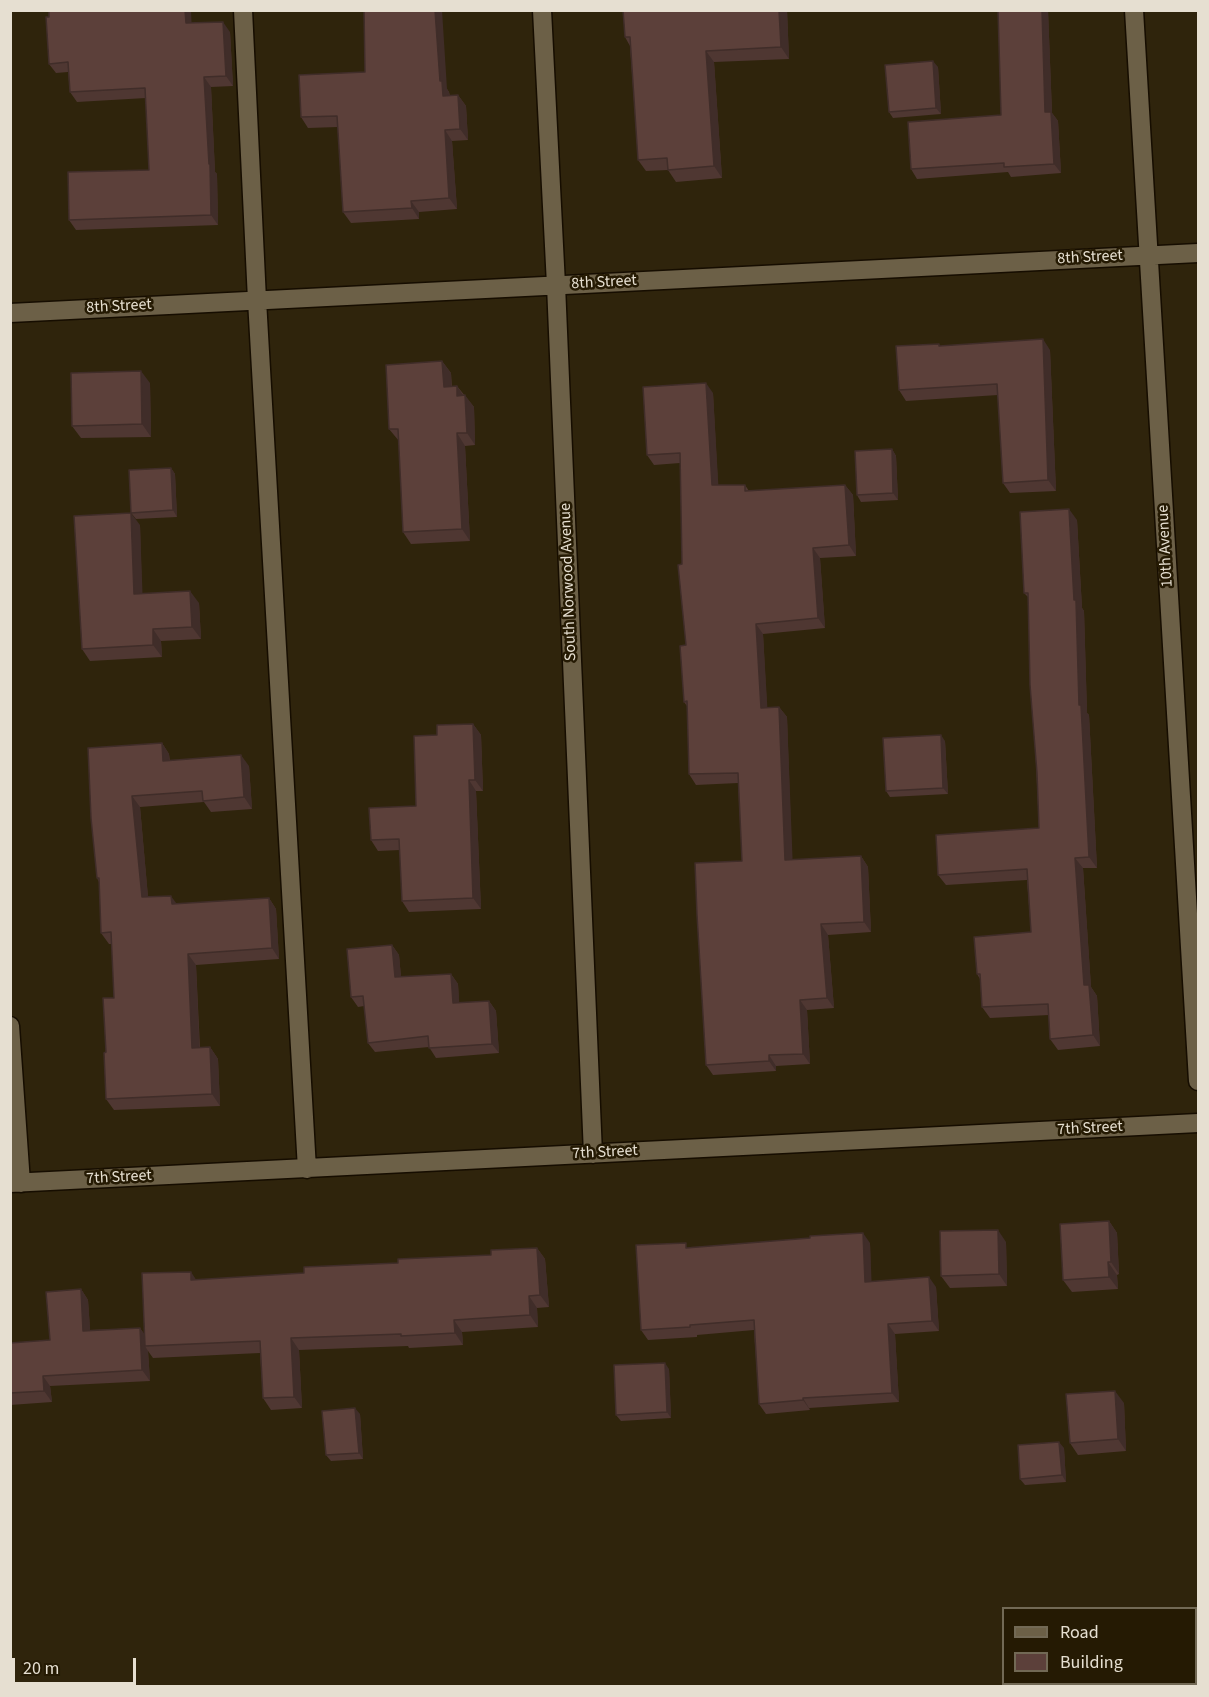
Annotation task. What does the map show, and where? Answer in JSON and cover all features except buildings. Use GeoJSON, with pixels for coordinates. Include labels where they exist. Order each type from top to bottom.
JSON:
{"type":"FeatureCollection","features":[{"type":"Feature","properties":{"kind":"street"},"geometry":{"type":"LineString","coordinates":[[243,10],[257,300],[307,1169]]}},
{"type":"Feature","properties":{"kind":"street","name":"South Norwood Avenue"},"geometry":{"type":"LineString","coordinates":[[542,10],[594,1154]]}},
{"type":"Feature","properties":{"kind":"street","name":"10th Avenue"},"geometry":{"type":"LineString","coordinates":[[1134,10],[1198,1081]]}},
{"type":"Feature","properties":{"kind":"street","name":"8th Street"},"geometry":{"type":"LineString","coordinates":[[10,313],[1198,253]]}},
{"type":"Feature","properties":{"kind":"street"},"geometry":{"type":"LineString","coordinates":[[10,1026],[16,1183]]}},
{"type":"Feature","properties":{"kind":"street","name":"7th Street"},"geometry":{"type":"LineString","coordinates":[[16,1183],[1198,1123]]}}]}
